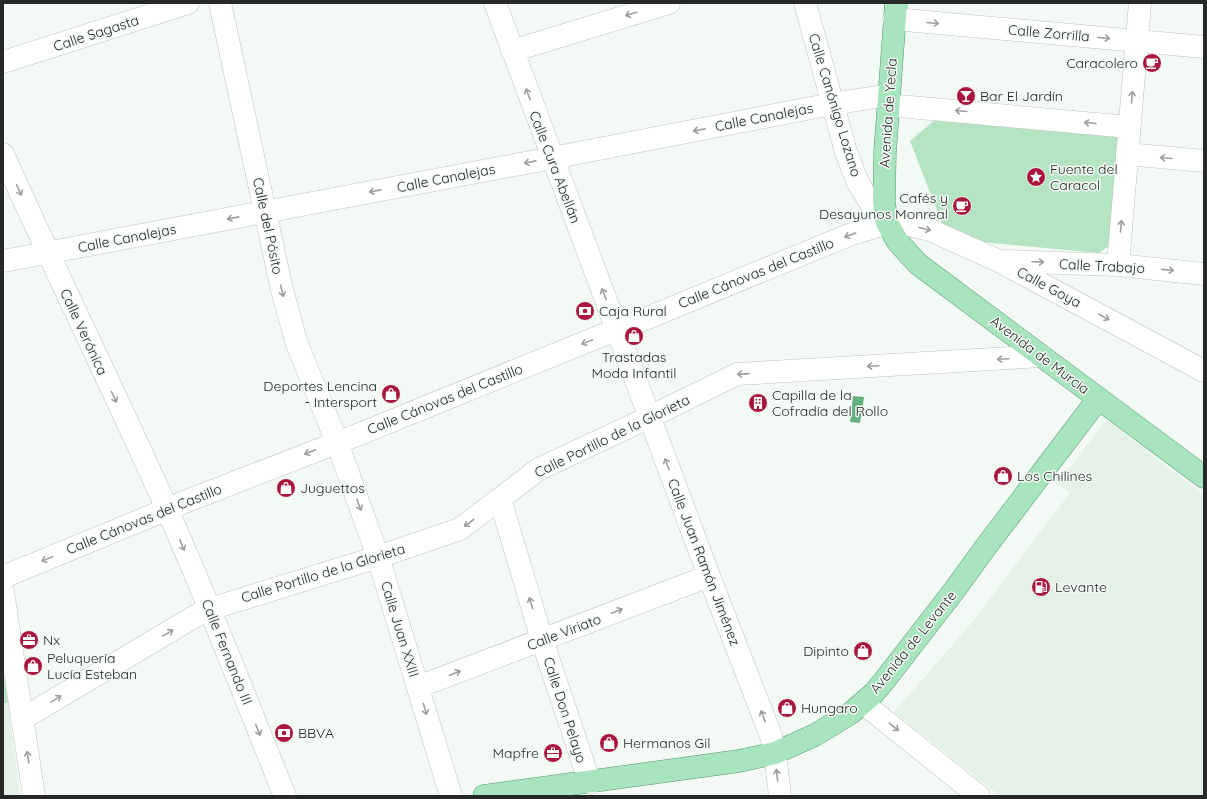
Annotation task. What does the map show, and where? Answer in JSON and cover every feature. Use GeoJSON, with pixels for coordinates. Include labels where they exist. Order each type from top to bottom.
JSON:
{"type":"FeatureCollection","features":[{"type":"Feature","properties":{"kind":"main road","name":"Avenida de Yecla"},"geometry":{"type":"LineString","coordinates":[[887,223],[883,191],[895,11]]}},
{"type":"Feature","properties":{"kind":"main road","name":"Avenida de Murcia"},"geometry":{"type":"LineString","coordinates":[[887,223],[898,242],[918,264],[1204,477]]}},
{"type":"Feature","properties":{"kind":"main road","name":"Avenida de Levante"},"geometry":{"type":"LineString","coordinates":[[484,796],[590,783],[739,761],[775,754],[828,729],[863,703],[884,682],[1098,399]]}},
{"type":"Feature","properties":{"kind":"street","name":"Calle Sagasta"},"geometry":{"type":"LineString","coordinates":[[3,62],[188,3]]}},
{"type":"Feature","properties":{"kind":"street","name":"Calle del Pósito"},"geometry":{"type":"LineString","coordinates":[[220,3],[282,290],[294,336],[336,442]]}},
{"type":"Feature","properties":{"kind":"street","name":"Calle Cura Abellán"},"geometry":{"type":"LineString","coordinates":[[495,3],[617,330]]}},
{"type":"Feature","properties":{"kind":"street"},"geometry":{"type":"LineString","coordinates":[[512,51],[669,3]]}},
{"type":"Feature","properties":{"kind":"street","name":"Calle Canónigo Lozano"},"geometry":{"type":"LineString","coordinates":[[805,3],[846,152],[858,183],[875,210],[887,223]]}},
{"type":"Feature","properties":{"kind":"street"},"geometry":{"type":"LineString","coordinates":[[1118,265],[1140,3]]}},
{"type":"Feature","properties":{"kind":"street","name":"Calle Zorrilla"},"geometry":{"type":"LineString","coordinates":[[895,11],[1137,41],[1204,47]]}},
{"type":"Feature","properties":{"kind":"street","name":"Calle Canalejas"},"geometry":{"type":"LineString","coordinates":[[3,261],[832,104],[888,100],[1129,127]]}},
{"type":"Feature","properties":{"kind":"street","name":"Calle Verónica"},"geometry":{"type":"LineString","coordinates":[[3,154],[47,253],[167,509]]}},
{"type":"Feature","properties":{"kind":"street"},"geometry":{"type":"LineString","coordinates":[[1127,154],[1204,161]]}},
{"type":"Feature","properties":{"kind":"street","name":"Calle Goya"},"geometry":{"type":"LineString","coordinates":[[887,223],[905,224],[930,230],[999,260],[1204,371]]}},
{"type":"Feature","properties":{"kind":"street","name":"Calle Cánovas del Castillo"},"geometry":{"type":"LineString","coordinates":[[3,577],[167,509],[617,330],[849,235],[887,223]]}},
{"type":"Feature","properties":{"kind":"street","name":"Calle Trabajo"},"geometry":{"type":"LineString","coordinates":[[999,260],[1118,265],[1204,274]]}},
{"type":"Feature","properties":{"kind":"street","name":"Calle Juan Ramón Jiménez"},"geometry":{"type":"LineString","coordinates":[[617,330],[709,576],[771,736],[775,754],[780,796]]}},
{"type":"Feature","properties":{"kind":"street","name":"Calle Portillo de la Glorieta"},"geometry":{"type":"LineString","coordinates":[[22,719],[210,609],[378,557],[460,529],[500,500],[539,468],[650,418],[737,374],[1042,356]]}},
{"type":"Feature","properties":{"kind":"street","name":"Calle Juan XXIII"},"geometry":{"type":"LineString","coordinates":[[336,442],[378,557],[451,796]]}},
{"type":"Feature","properties":{"kind":"street","name":"Calle Don Pelayo"},"geometry":{"type":"LineString","coordinates":[[500,500],[542,640],[590,783]]}},
{"type":"Feature","properties":{"kind":"street","name":"Calle Fernando III"},"geometry":{"type":"LineString","coordinates":[[167,509],[210,609],[285,796]]}},
{"type":"Feature","properties":{"kind":"street","name":"Calle Viriato"},"geometry":{"type":"LineString","coordinates":[[418,687],[709,576]]}},
{"type":"Feature","properties":{"kind":"street"},"geometry":{"type":"LineString","coordinates":[[3,592],[34,796]]}},
{"type":"Feature","properties":{"kind":"street"},"geometry":{"type":"LineString","coordinates":[[863,703],[979,796]]}},
{"type":"Feature","properties":{"kind":"shaded area"},"geometry":{"type":"Polygon","coordinates":[[[937,118],[1118,137],[1109,246],[1099,253],[971,241],[942,223],[910,141],[937,118]]]}},
{"type":"Feature","properties":{"kind":"shaded area"},"geometry":{"type":"Polygon","coordinates":[[[853,396],[864,397],[860,423],[850,422],[853,396]]]}},
{"type":"Feature","properties":{"kind":"shaded area"},"geometry":{"type":"Polygon","coordinates":[[[1106,420],[1204,495],[1204,796],[1000,796],[894,712],[969,626],[1070,493],[1058,484],[1106,420]]]}},
{"type":"Feature","properties":{"kind":"shaded area"},"geometry":{"type":"Polygon","coordinates":[[[3,668],[8,703],[3,703],[3,668]]]}},
{"type":"Feature","properties":{"kind":"shaded area"},"geometry":{"type":"Polygon","coordinates":[[[3,703],[8,703],[20,796],[3,796],[3,703]]]}},
{"type":"Feature","properties":{"kind":"place","name":"Caracolero"},"geometry":{"type":"Point","coordinates":[1152,63]}},
{"type":"Feature","properties":{"kind":"place","name":"Bar El Jardín"},"geometry":{"type":"Point","coordinates":[966,96]}},
{"type":"Feature","properties":{"kind":"place","name":"Fuente del Caracol"},"geometry":{"type":"Point","coordinates":[1036,177]}},
{"type":"Feature","properties":{"kind":"place","name":"Cafés y Desayunos Monreal"},"geometry":{"type":"Point","coordinates":[962,206]}},
{"type":"Feature","properties":{"kind":"place","name":"Caja Rural"},"geometry":{"type":"Point","coordinates":[585,311]}},
{"type":"Feature","properties":{"kind":"place","name":"Trastadas Moda Infantil"},"geometry":{"type":"Point","coordinates":[634,336]}},
{"type":"Feature","properties":{"kind":"place","name":"Deportes Lencina - Intersport"},"geometry":{"type":"Point","coordinates":[391,394]}},
{"type":"Feature","properties":{"kind":"place","name":"Capilla de la Cofradía del Rollo"},"geometry":{"type":"Point","coordinates":[758,403]}},
{"type":"Feature","properties":{"kind":"place","name":"Los Chilines"},"geometry":{"type":"Point","coordinates":[1003,476]}},
{"type":"Feature","properties":{"kind":"place","name":"Juguettos"},"geometry":{"type":"Point","coordinates":[286,488]}},
{"type":"Feature","properties":{"kind":"place","name":"Levante"},"geometry":{"type":"Point","coordinates":[1041,587]}},
{"type":"Feature","properties":{"kind":"place","name":"Nx"},"geometry":{"type":"Point","coordinates":[29,640]}},
{"type":"Feature","properties":{"kind":"place","name":"Dipinto"},"geometry":{"type":"Point","coordinates":[863,651]}},
{"type":"Feature","properties":{"kind":"place","name":"Peluquería Lucía Esteban"},"geometry":{"type":"Point","coordinates":[33,666]}},
{"type":"Feature","properties":{"kind":"place","name":"Hungaro"},"geometry":{"type":"Point","coordinates":[787,708]}},
{"type":"Feature","properties":{"kind":"place","name":"BBVA"},"geometry":{"type":"Point","coordinates":[284,733]}},
{"type":"Feature","properties":{"kind":"place","name":"Hermanos Gil"},"geometry":{"type":"Point","coordinates":[609,743]}},
{"type":"Feature","properties":{"kind":"place","name":"Mapfre"},"geometry":{"type":"Point","coordinates":[553,753]}}]}
